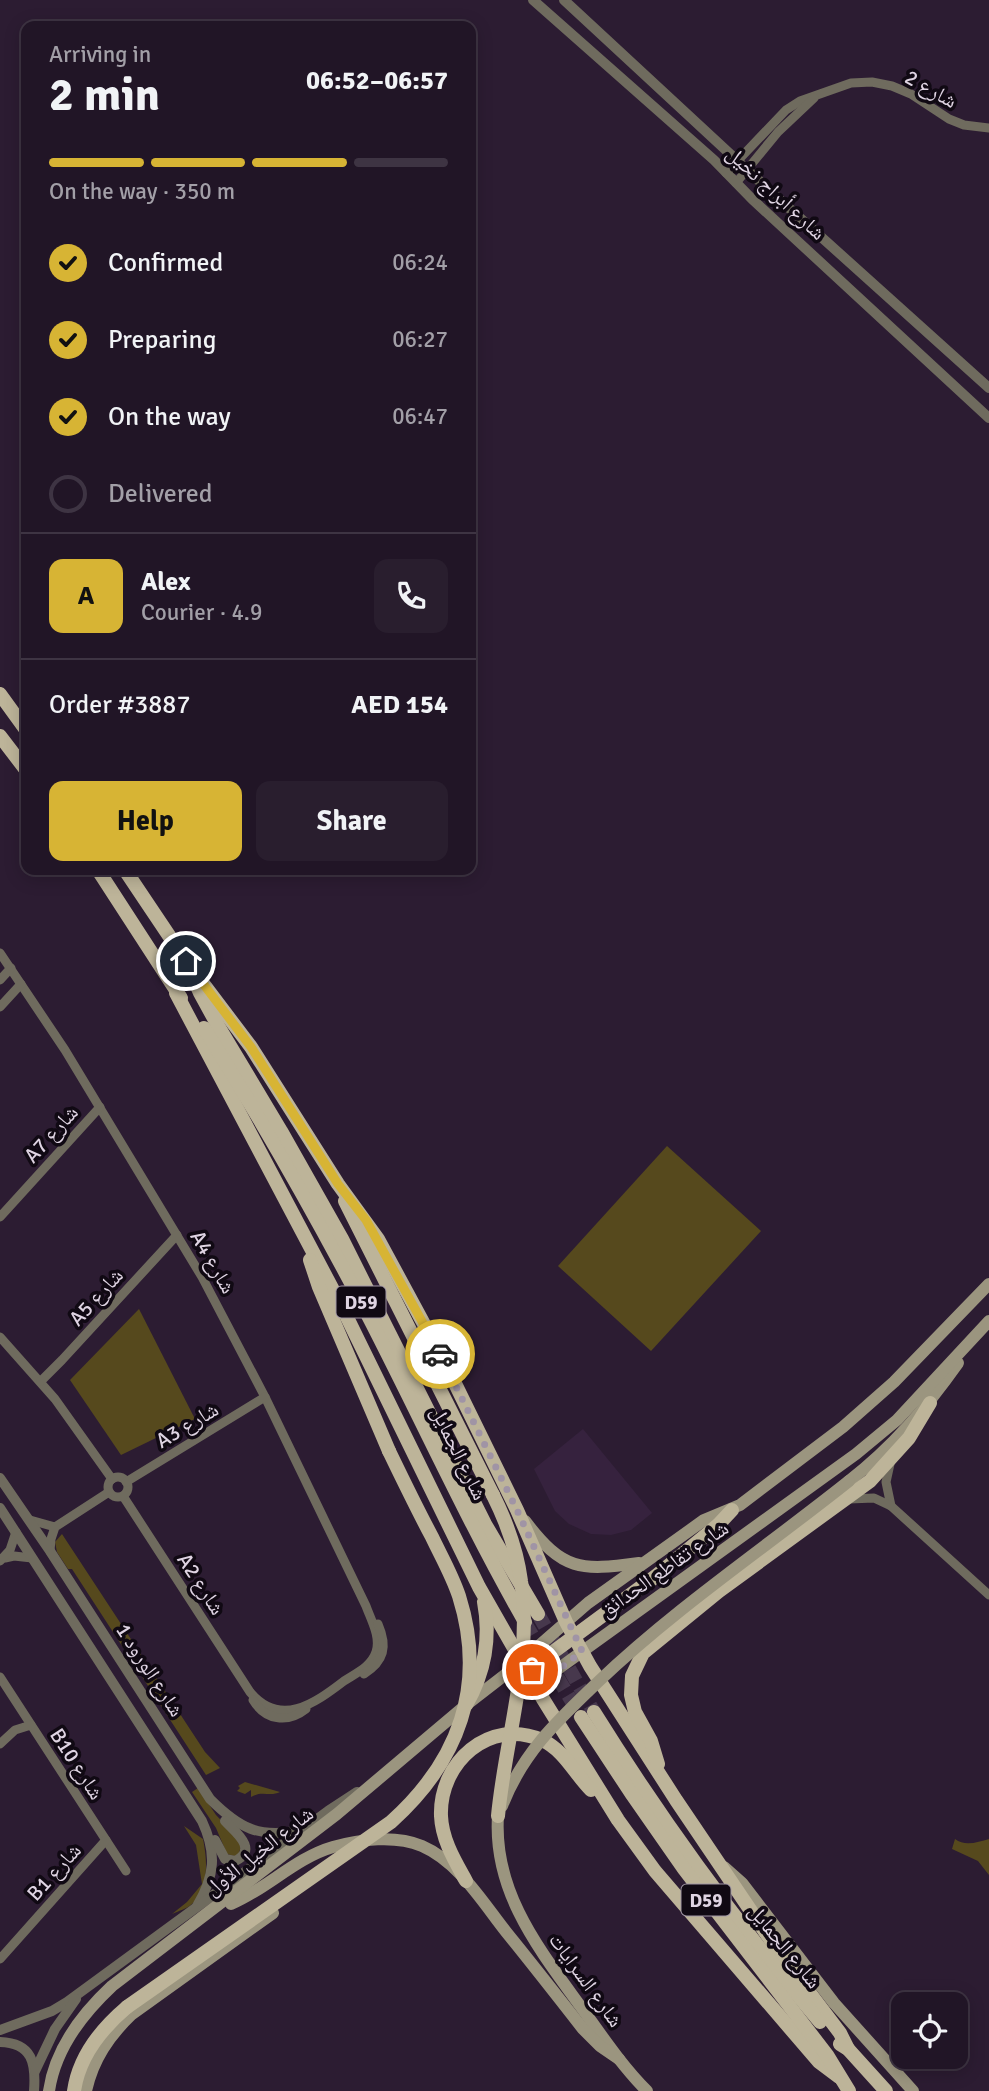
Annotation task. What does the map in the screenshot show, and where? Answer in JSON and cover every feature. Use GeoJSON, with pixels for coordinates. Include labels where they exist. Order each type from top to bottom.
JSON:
{"type":"FeatureCollection","features":[{"type":"Feature","properties":{"kind":"main road"},"geometry":{"type":"LineString","coordinates":[[0,694],[21,723]]}},
{"type":"Feature","properties":{"kind":"main road"},"geometry":{"type":"LineString","coordinates":[[0,736],[21,763]]}},
{"type":"Feature","properties":{"kind":"main road","name":"شارع الجمايل"},"geometry":{"type":"LineString","coordinates":[[101,875],[176,993],[191,1009],[221,1055],[311,1209],[361,1301],[460,1504],[526,1623]]}},
{"type":"Feature","properties":{"kind":"main road","name":"شارع الجمايل"},"geometry":{"type":"LineString","coordinates":[[128,875],[186,961],[217,1024],[342,1239],[485,1524],[538,1614]]}},
{"type":"Feature","properties":{"kind":"main road"},"geometry":{"type":"LineString","coordinates":[[186,961],[259,1058],[338,1184],[378,1239],[422,1317],[517,1510],[566,1622],[582,1651],[660,1775],[778,1951],[840,2033],[848,2049]]}},
{"type":"Feature","properties":{"kind":"main road"},"geometry":{"type":"LineString","coordinates":[[176,993],[342,1307],[480,1587],[540,1694],[630,1837],[668,1887],[819,2062],[839,2077]]}},
{"type":"Feature","properties":{"kind":"main road"},"geometry":{"type":"LineString","coordinates":[[338,1184],[493,1495],[512,1538],[518,1561],[522,1585],[523,1632],[498,1816]]}},
{"type":"Feature","properties":{"kind":"main road"},"geometry":{"type":"LineString","coordinates":[[74,2091],[82,2063],[93,2042],[109,2023],[127,2007],[391,1822],[412,1803],[431,1780],[460,1725],[468,1685],[469,1645],[466,1619],[458,1593],[389,1451],[319,1287],[307,1242]]}},
{"type":"Feature","properties":{"kind":"main road","name":"شارع تقاطع الحدائق"},"geometry":{"type":"LineString","coordinates":[[522,1661],[566,1622],[643,1562],[704,1520],[732,1510],[868,1407],[989,1283]]}},
{"type":"Feature","properties":{"kind":"main road","name":"شارع تقاطع الحدائق"},"geometry":{"type":"LineString","coordinates":[[539,1673],[558,1670],[870,1443],[903,1413],[989,1321]]}},
{"type":"Feature","properties":{"kind":"main road"},"geometry":{"type":"LineString","coordinates":[[660,1775],[654,1748],[635,1713],[631,1695],[632,1676],[643,1653],[719,1591],[845,1500],[893,1459],[917,1428],[930,1403],[977,1334]]}},
{"type":"Feature","properties":{"kind":"main road"},"geometry":{"type":"LineString","coordinates":[[498,1816],[516,1774],[528,1755],[576,1703],[656,1628],[892,1445],[930,1403]]}},
{"type":"Feature","properties":{"kind":"main road"},"geometry":{"type":"LineString","coordinates":[[517,1510],[545,1547],[578,1566],[598,1568],[643,1562]]}},
{"type":"Feature","properties":{"kind":"main road"},"geometry":{"type":"LineString","coordinates":[[540,1694],[539,1673],[549,1655],[656,1576],[718,1525],[732,1510]]}},
{"type":"Feature","properties":{"kind":"main road"},"geometry":{"type":"LineString","coordinates":[[466,1705],[475,1689],[486,1655],[486,1614],[480,1587]]}},
{"type":"Feature","properties":{"kind":"main road"},"geometry":{"type":"LineString","coordinates":[[522,1661],[539,1673]]}},
{"type":"Feature","properties":{"kind":"main road","name":"شارع الخيل الأول"},"geometry":{"type":"LineString","coordinates":[[49,2091],[63,2049],[74,2027],[91,2005],[372,1786],[522,1661]]}},
{"type":"Feature","properties":{"kind":"main road","name":"شارع الجمايل"},"geometry":{"type":"LineString","coordinates":[[849,2091],[827,2055],[684,1869],[587,1715],[737,1920],[834,2039],[848,2049],[886,2091]]}},
{"type":"Feature","properties":{"kind":"main road"},"geometry":{"type":"LineString","coordinates":[[466,1881],[445,1839],[441,1817],[442,1795],[449,1774],[462,1756],[481,1743],[502,1735],[522,1735],[541,1740],[559,1751],[587,1787],[607,1802]]}},
{"type":"Feature","properties":{"kind":"main road","name":"شارع السرايات"},"geometry":{"type":"LineString","coordinates":[[498,1816],[498,1847],[506,1885],[535,1942],[619,2059],[645,2090]]}},
{"type":"Feature","properties":{"kind":"main road"},"geometry":{"type":"LineString","coordinates":[[86,2091],[93,2067],[103,2047],[116,2029],[132,2014],[373,1841]]}},
{"type":"Feature","properties":{"kind":"main road"},"geometry":{"type":"LineString","coordinates":[[214,1910],[246,1897],[318,1853],[354,1842],[405,1841],[421,1846],[442,1858],[466,1881],[583,2029],[600,2046],[619,2059]]}},
{"type":"Feature","properties":{"kind":"main road"},"geometry":{"type":"LineString","coordinates":[[722,1866],[742,1883],[814,1979],[913,2091]]}},
{"type":"Feature","properties":{"kind":"street","name":"شارع أبراج نخيل"},"geometry":{"type":"LineString","coordinates":[[533,0],[726,173],[989,418]]}},
{"type":"Feature","properties":{"kind":"street","name":"شارع أبراج نخيل"},"geometry":{"type":"LineString","coordinates":[[564,0],[989,388]]}},
{"type":"Feature","properties":{"kind":"street","name":"شارع 2"},"geometry":{"type":"LineString","coordinates":[[726,173],[786,110],[800,101],[842,85],[862,82],[882,84],[911,94],[956,123],[989,128]]}},
{"type":"Feature","properties":{"kind":"street","name":"شارع 2"},"geometry":{"type":"LineString","coordinates":[[736,183],[778,132],[816,97]]}},
{"type":"Feature","properties":{"kind":"street","name":"A4 شارع"},"geometry":{"type":"LineString","coordinates":[[0,953],[100,1107],[225,1318],[366,1605],[378,1623],[384,1641],[382,1658],[376,1666],[312,1702],[300,1714],[285,1719],[269,1716],[257,1706],[250,1692]]}},
{"type":"Feature","properties":{"kind":"street"},"geometry":{"type":"LineString","coordinates":[[0,980],[10,968]]}},
{"type":"Feature","properties":{"kind":"street"},"geometry":{"type":"LineString","coordinates":[[0,1007],[21,984]]}},
{"type":"Feature","properties":{"kind":"street","name":"A7 شارع"},"geometry":{"type":"LineString","coordinates":[[0,1217],[100,1107]]}},
{"type":"Feature","properties":{"kind":"street","name":"A5 شارع"},"geometry":{"type":"LineString","coordinates":[[41,1381],[177,1236]]}},
{"type":"Feature","properties":{"kind":"street"},"geometry":{"type":"LineString","coordinates":[[0,1337],[41,1381],[112,1479]]}},
{"type":"Feature","properties":{"kind":"street","name":"A3 شارع"},"geometry":{"type":"LineString","coordinates":[[127,1482],[265,1397]]}},
{"type":"Feature","properties":{"kind":"street"},"geometry":{"type":"LineString","coordinates":[[891,1506],[886,1482],[893,1459]]}},
{"type":"Feature","properties":{"kind":"street","name":"شارع الورود 1"},"geometry":{"type":"LineString","coordinates":[[0,1478],[30,1520],[210,1799],[234,1822],[247,1828],[274,1834],[301,1830]]}},
{"type":"Feature","properties":{"kind":"street"},"geometry":{"type":"LineString","coordinates":[[120,1478],[127,1482],[128,1490],[123,1496],[116,1497],[109,1492],[108,1485],[112,1479],[120,1478]]}},
{"type":"Feature","properties":{"kind":"street"},"geometry":{"type":"LineString","coordinates":[[50,1551],[55,1527],[109,1492]]}},
{"type":"Feature","properties":{"kind":"street","name":"A2 شارع"},"geometry":{"type":"LineString","coordinates":[[123,1496],[250,1692]]}},
{"type":"Feature","properties":{"kind":"street"},"geometry":{"type":"LineString","coordinates":[[845,1500],[874,1498],[891,1506],[989,1595]]}},
{"type":"Feature","properties":{"kind":"street","name":"شارع الورود 1"},"geometry":{"type":"LineString","coordinates":[[0,1508],[192,1803],[212,1848],[211,1872],[197,1906]]}},
{"type":"Feature","properties":{"kind":"street"},"geometry":{"type":"LineString","coordinates":[[30,1520],[55,1527]]}},
{"type":"Feature","properties":{"kind":"street"},"geometry":{"type":"LineString","coordinates":[[3,1560],[16,1532]]}},
{"type":"Feature","properties":{"kind":"street"},"geometry":{"type":"LineString","coordinates":[[3,1560],[14,1556],[33,1558]]}},
{"type":"Feature","properties":{"kind":"street","name":"B10 شارع"},"geometry":{"type":"LineString","coordinates":[[0,1677],[126,1871]]}},
{"type":"Feature","properties":{"kind":"street"},"geometry":{"type":"LineString","coordinates":[[0,1744],[15,1730],[31,1725]]}},
{"type":"Feature","properties":{"kind":"street"},"geometry":{"type":"LineString","coordinates":[[0,2030],[52,2011],[83,1991],[301,1830],[342,1801],[372,1786]]}},
{"type":"Feature","properties":{"kind":"street"},"geometry":{"type":"LineString","coordinates":[[192,1803],[205,1819],[222,1855],[230,1861],[240,1859],[246,1850],[244,1840],[224,1821],[210,1799]]}},
{"type":"Feature","properties":{"kind":"street","name":"B1 شارع"},"geometry":{"type":"LineString","coordinates":[[0,1959],[106,1840]]}},
{"type":"Feature","properties":{"kind":"street"},"geometry":{"type":"LineString","coordinates":[[34,2091],[36,2071],[55,2029],[83,1991]]}},
{"type":"Feature","properties":{"kind":"street"},"geometry":{"type":"LineString","coordinates":[[0,2042],[15,2044],[25,2050],[33,2059],[36,2071]]}},
{"type":"Feature","properties":{"kind":"shaded area"},"geometry":{"type":"Polygon","coordinates":[[[667,1146],[761,1231],[651,1351],[558,1266],[667,1146]]]}},
{"type":"Feature","properties":{"kind":"shaded area"},"geometry":{"type":"Polygon","coordinates":[[[139,1309],[195,1419],[121,1455],[70,1380],[139,1309]]]}},
{"type":"Feature","properties":{"kind":"shaded area"},"geometry":{"type":"Polygon","coordinates":[[[583,1429],[652,1513],[631,1530],[611,1535],[591,1534],[569,1524],[555,1511],[534,1469],[583,1429]]]}},
{"type":"Feature","properties":{"kind":"shaded area"},"geometry":{"type":"Polygon","coordinates":[[[62,1534],[205,1752],[220,1768],[206,1775],[72,1569],[68,1569],[57,1552],[55,1542],[62,1534]]]}},
{"type":"Feature","properties":{"kind":"shaded area"},"geometry":{"type":"Polygon","coordinates":[[[245,1782],[280,1792],[251,1797],[251,1790],[245,1794],[237,1791],[240,1788],[238,1786],[245,1782]]]}},
{"type":"Feature","properties":{"kind":"shaded area"},"geometry":{"type":"Polygon","coordinates":[[[198,1788],[216,1815],[242,1842],[238,1857],[227,1854],[216,1828],[192,1792],[198,1788]]]}},
{"type":"Feature","properties":{"kind":"shaded area"},"geometry":{"type":"Polygon","coordinates":[[[184,1826],[203,1839],[206,1873],[198,1897],[188,1907],[172,1914],[187,1902],[202,1884],[196,1845],[184,1826]]]}},
{"type":"Feature","properties":{"kind":"shaded area"},"geometry":{"type":"Polygon","coordinates":[[[955,1839],[967,1843],[989,1839],[989,1875],[978,1861],[952,1849],[955,1839]]]}},
{"type":"Feature","properties":{"kind":"tunnel"},"geometry":{"type":"LineString","coordinates":[[538,1614],[594,1712]]}},
{"type":"Feature","properties":{"kind":"tunnel"},"geometry":{"type":"LineString","coordinates":[[525,1623],[580,1715]]}},
{"type":"Feature","properties":{"kind":"way so far"},"geometry":{"type":"LineString","coordinates":[[440,1354],[517,1510],[566,1622],[582,1651],[554,1672],[544,1674],[532,1670]]}},
{"type":"Feature","properties":{"kind":"route"},"geometry":{"type":"LineString","coordinates":[[186,961],[251,1047],[311,1137],[338,1184],[366,1220],[422,1317],[440,1354]]}}]}
